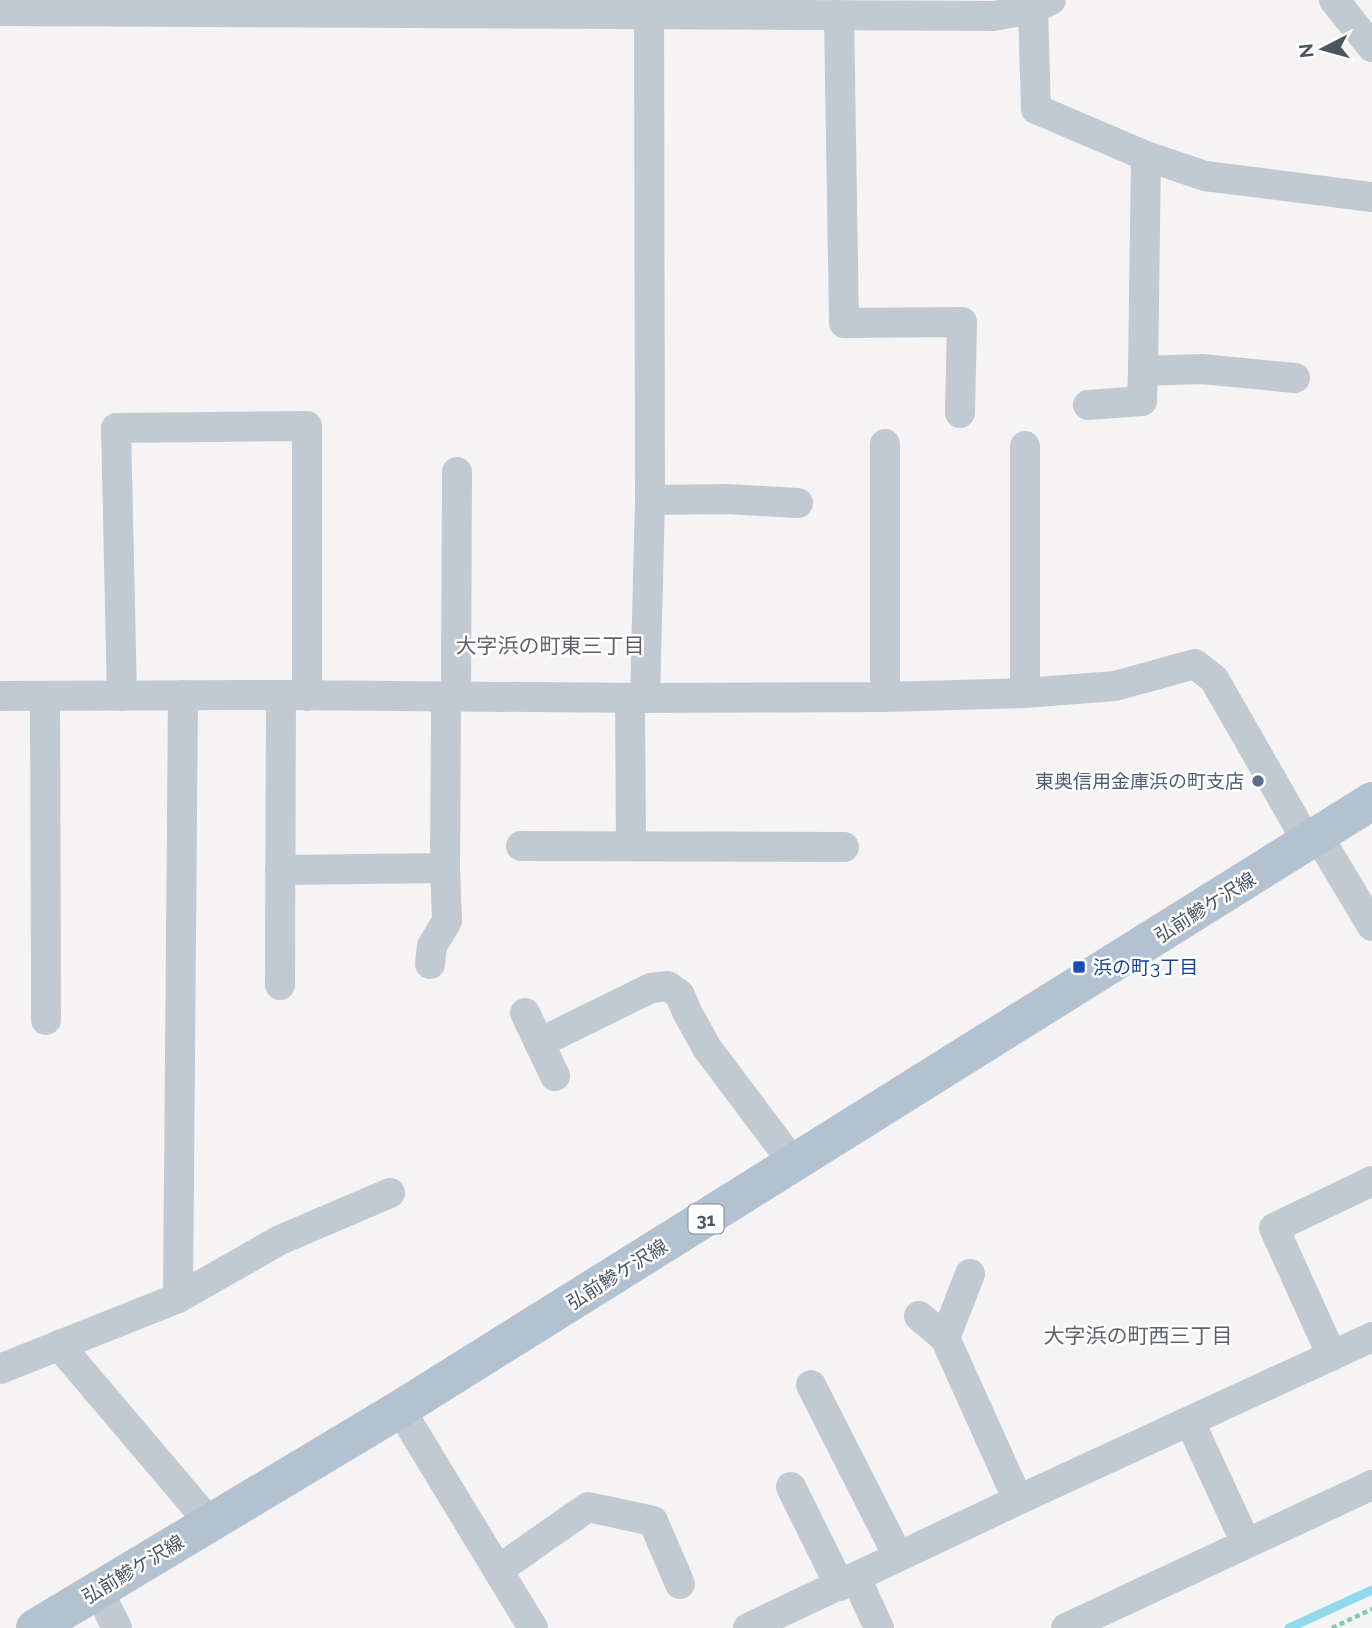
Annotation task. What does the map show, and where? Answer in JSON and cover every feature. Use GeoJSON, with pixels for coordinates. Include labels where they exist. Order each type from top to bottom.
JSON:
{"type":"FeatureCollection","features":[{"type":"Feature","properties":{"kind":"main road","name":"弘前鰺ケ沢線"},"geometry":{"type":"LineString","coordinates":[[35,1628],[400,1409],[1372,801]]}},
{"type":"Feature","properties":{"kind":"street"},"geometry":{"type":"LineString","coordinates":[[1334,0],[1372,47]]}},
{"type":"Feature","properties":{"kind":"street"},"geometry":{"type":"LineString","coordinates":[[0,11],[649,6],[839,15],[993,16],[1042,5],[1036,109],[1146,156],[1205,176],[1372,197]]}},
{"type":"Feature","properties":{"kind":"street"},"geometry":{"type":"LineString","coordinates":[[631,846],[650,500],[649,6]]}},
{"type":"Feature","properties":{"kind":"street"},"geometry":{"type":"LineString","coordinates":[[839,15],[844,323],[962,322],[960,413]]}},
{"type":"Feature","properties":{"kind":"street"},"geometry":{"type":"LineString","coordinates":[[1088,405],[1142,401],[1146,156]]}},
{"type":"Feature","properties":{"kind":"street"},"geometry":{"type":"LineString","coordinates":[[1143,371],[1202,369],[1295,378]]}},
{"type":"Feature","properties":{"kind":"street"},"geometry":{"type":"LineString","coordinates":[[122,696],[116,428],[307,426],[294,695],[279,870],[280,985]]}},
{"type":"Feature","properties":{"kind":"street"},"geometry":{"type":"LineString","coordinates":[[885,697],[886,444]]}},
{"type":"Feature","properties":{"kind":"street"},"geometry":{"type":"LineString","coordinates":[[1025,446],[1025,694]]}},
{"type":"Feature","properties":{"kind":"street"},"geometry":{"type":"LineString","coordinates":[[430,964],[432,946],[447,921],[445,868],[457,472]]}},
{"type":"Feature","properties":{"kind":"street"},"geometry":{"type":"LineString","coordinates":[[650,500],[726,499],[798,503]]}},
{"type":"Feature","properties":{"kind":"street"},"geometry":{"type":"LineString","coordinates":[[0,696],[638,698],[1025,694],[1115,686],[1195,664],[1214,678],[1313,839],[1372,926]]}},
{"type":"Feature","properties":{"kind":"street"},"geometry":{"type":"LineString","coordinates":[[178,1298],[183,695]]}},
{"type":"Feature","properties":{"kind":"street"},"geometry":{"type":"LineString","coordinates":[[45,696],[46,1020]]}},
{"type":"Feature","properties":{"kind":"street"},"geometry":{"type":"LineString","coordinates":[[521,846],[844,847]]}},
{"type":"Feature","properties":{"kind":"street"},"geometry":{"type":"LineString","coordinates":[[279,870],[445,868]]}},
{"type":"Feature","properties":{"kind":"street"},"geometry":{"type":"LineString","coordinates":[[539,1042],[651,988],[668,986],[680,995],[707,1048],[794,1164]]}},
{"type":"Feature","properties":{"kind":"street"},"geometry":{"type":"LineString","coordinates":[[525,1013],[555,1076]]}},
{"type":"Feature","properties":{"kind":"street"},"geometry":{"type":"LineString","coordinates":[[1332,1356],[1274,1228],[1372,1181]]}},
{"type":"Feature","properties":{"kind":"street"},"geometry":{"type":"LineString","coordinates":[[0,1369],[178,1298],[280,1240],[390,1193]]}},
{"type":"Feature","properties":{"kind":"street"},"geometry":{"type":"LineString","coordinates":[[945,1338],[970,1274]]}},
{"type":"Feature","properties":{"kind":"street"},"geometry":{"type":"LineString","coordinates":[[919,1317],[945,1338],[1018,1500]]}},
{"type":"Feature","properties":{"kind":"street"},"geometry":{"type":"LineString","coordinates":[[748,1628],[1372,1337]]}},
{"type":"Feature","properties":{"kind":"street"},"geometry":{"type":"LineString","coordinates":[[59,1345],[210,1523]]}},
{"type":"Feature","properties":{"kind":"street"},"geometry":{"type":"LineString","coordinates":[[811,1385],[898,1556]]}},
{"type":"Feature","properties":{"kind":"street"},"geometry":{"type":"LineString","coordinates":[[400,1409],[533,1628]]}},
{"type":"Feature","properties":{"kind":"street"},"geometry":{"type":"LineString","coordinates":[[1190,1422],[1246,1543]]}},
{"type":"Feature","properties":{"kind":"street"},"geometry":{"type":"LineString","coordinates":[[1066,1628],[1372,1485]]}},
{"type":"Feature","properties":{"kind":"street"},"geometry":{"type":"LineString","coordinates":[[791,1486],[878,1628]]}},
{"type":"Feature","properties":{"kind":"street"},"geometry":{"type":"LineString","coordinates":[[498,1570],[588,1507],[653,1521],[680,1584]]}},
{"type":"Feature","properties":{"kind":"street"},"geometry":{"type":"LineString","coordinates":[[98,1590],[117,1628]]}},
{"type":"Feature","properties":{"kind":"path"},"geometry":{"type":"LineString","coordinates":[[1332,1628],[1372,1609]]}},
{"type":"Feature","properties":{"kind":"waterway"},"geometry":{"type":"LineString","coordinates":[[1289,1628],[1372,1590]]}},
{"type":"Feature","properties":{"kind":"place","name":"東奥信用金庫浜の町支店"},"geometry":{"type":"Point","coordinates":[1258,781]}},
{"type":"Feature","properties":{"kind":"place","name":"浜の町3丁目"},"geometry":{"type":"Point","coordinates":[1079,967]}},
{"type":"Feature","properties":{"kind":"district","name":"大字浜の町東三丁目"},"geometry":{"type":"Point","coordinates":[550,645]}},
{"type":"Feature","properties":{"kind":"district","name":"大字浜の町西三丁目"},"geometry":{"type":"Point","coordinates":[1138,1335]}}]}
